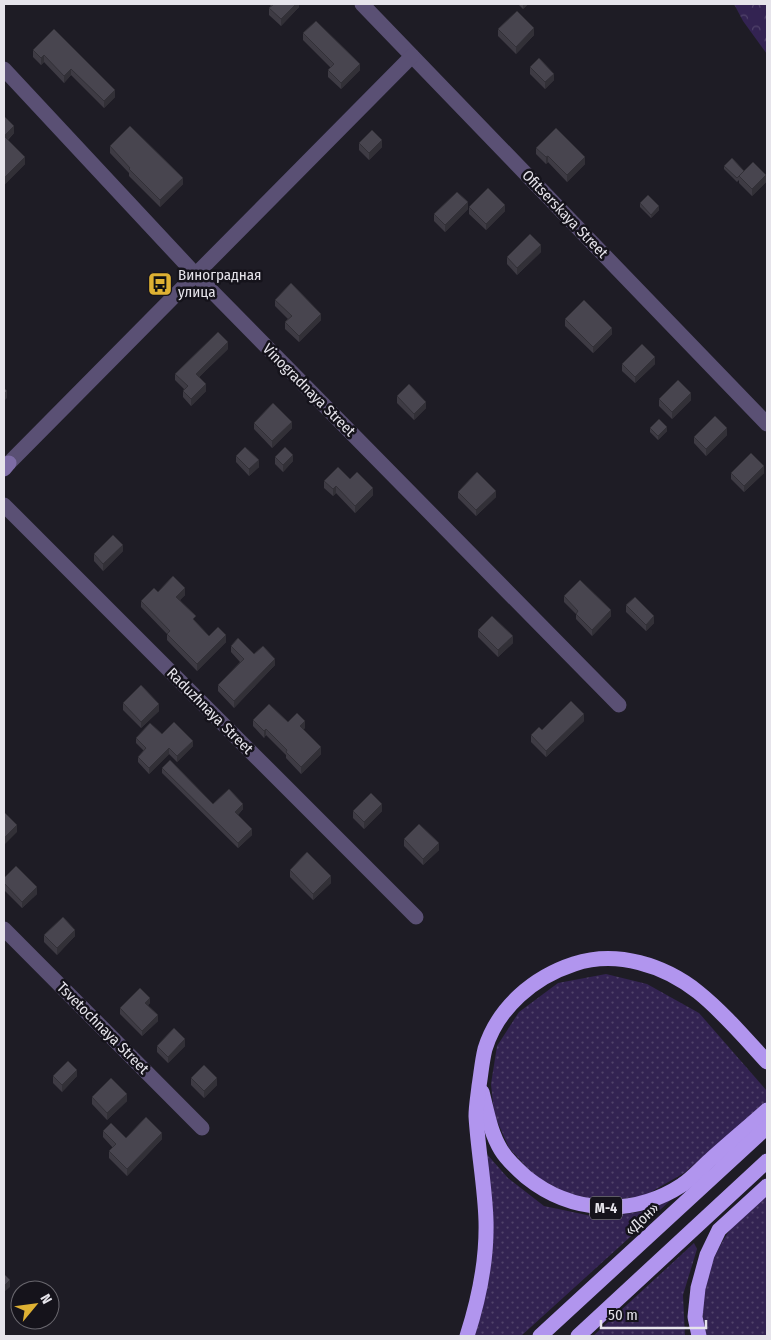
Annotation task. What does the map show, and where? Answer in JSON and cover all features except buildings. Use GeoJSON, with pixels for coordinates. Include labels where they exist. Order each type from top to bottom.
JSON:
{"type":"FeatureCollection","features":[{"type":"Feature","properties":{"kind":"highway","name":"М-4"},"geometry":{"type":"LineString","coordinates":[[467,1336],[476,1310],[484,1266],[486,1223],[476,1114],[480,1083],[486,1048],[495,1026],[508,1007],[523,991],[560,968],[582,961],[606,958],[626,960],[650,966],[676,977],[699,992],[767,1062]]}},
{"type":"Feature","properties":{"kind":"highway","name":"М-4"},"geometry":{"type":"LineString","coordinates":[[480,1083],[490,1124],[501,1149],[516,1169],[536,1185],[556,1196],[581,1205],[604,1208],[627,1207],[652,1200],[682,1185],[767,1110]]}},
{"type":"Feature","properties":{"kind":"highway","name":"«Дон»"},"geometry":{"type":"LineString","coordinates":[[540,1336],[767,1127]]}},
{"type":"Feature","properties":{"kind":"highway"},"geometry":{"type":"LineString","coordinates":[[578,1336],[767,1161]]}},
{"type":"Feature","properties":{"kind":"highway"},"geometry":{"type":"LineString","coordinates":[[699,1336],[695,1317],[698,1288],[707,1255],[720,1230],[767,1186]]}},
{"type":"Feature","properties":{"kind":"street","name":"Ofitserskaya Street"},"geometry":{"type":"LineString","coordinates":[[362,4],[767,424]]}},
{"type":"Feature","properties":{"kind":"street"},"geometry":{"type":"LineString","coordinates":[[6,466],[412,56]]}},
{"type":"Feature","properties":{"kind":"street","name":"Vinogradnaya Street"},"geometry":{"type":"LineString","coordinates":[[4,69],[196,275],[619,705]]}},
{"type":"Feature","properties":{"kind":"street","name":"Raduzhnaya Street"},"geometry":{"type":"LineString","coordinates":[[4,505],[416,917]]}},
{"type":"Feature","properties":{"kind":"street","name":"Tsvetochnaya Street"},"geometry":{"type":"LineString","coordinates":[[4,929],[202,1128]]}},
{"type":"Feature","properties":{"kind":"green space"},"geometry":{"type":"Polygon","coordinates":[[[734,4],[767,4],[767,54],[743,21],[734,4]]]}},
{"type":"Feature","properties":{"kind":"green space"},"geometry":{"type":"Polygon","coordinates":[[[606,974],[647,984],[699,1013],[767,1091],[767,1102],[684,1173],[644,1196],[600,1201],[564,1192],[534,1175],[509,1148],[494,1114],[491,1084],[497,1046],[519,1012],[558,983],[606,974]]]}},
{"type":"Feature","properties":{"kind":"green space"},"geometry":{"type":"Polygon","coordinates":[[[485,1152],[508,1178],[544,1206],[601,1218],[650,1210],[672,1199],[521,1336],[474,1336],[485,1152]]]}},
{"type":"Feature","properties":{"kind":"green space"},"geometry":{"type":"Polygon","coordinates":[[[767,1188],[767,1336],[705,1336],[704,1292],[716,1254],[737,1220],[767,1188]]]}},
{"type":"Feature","properties":{"kind":"green space"},"geometry":{"type":"Polygon","coordinates":[[[694,1243],[697,1249],[683,1295],[685,1336],[593,1336],[694,1243]]]}},
{"type":"Feature","properties":{"kind":"place","name":"Виноградная улица"},"geometry":{"type":"Point","coordinates":[160,284]}}]}
